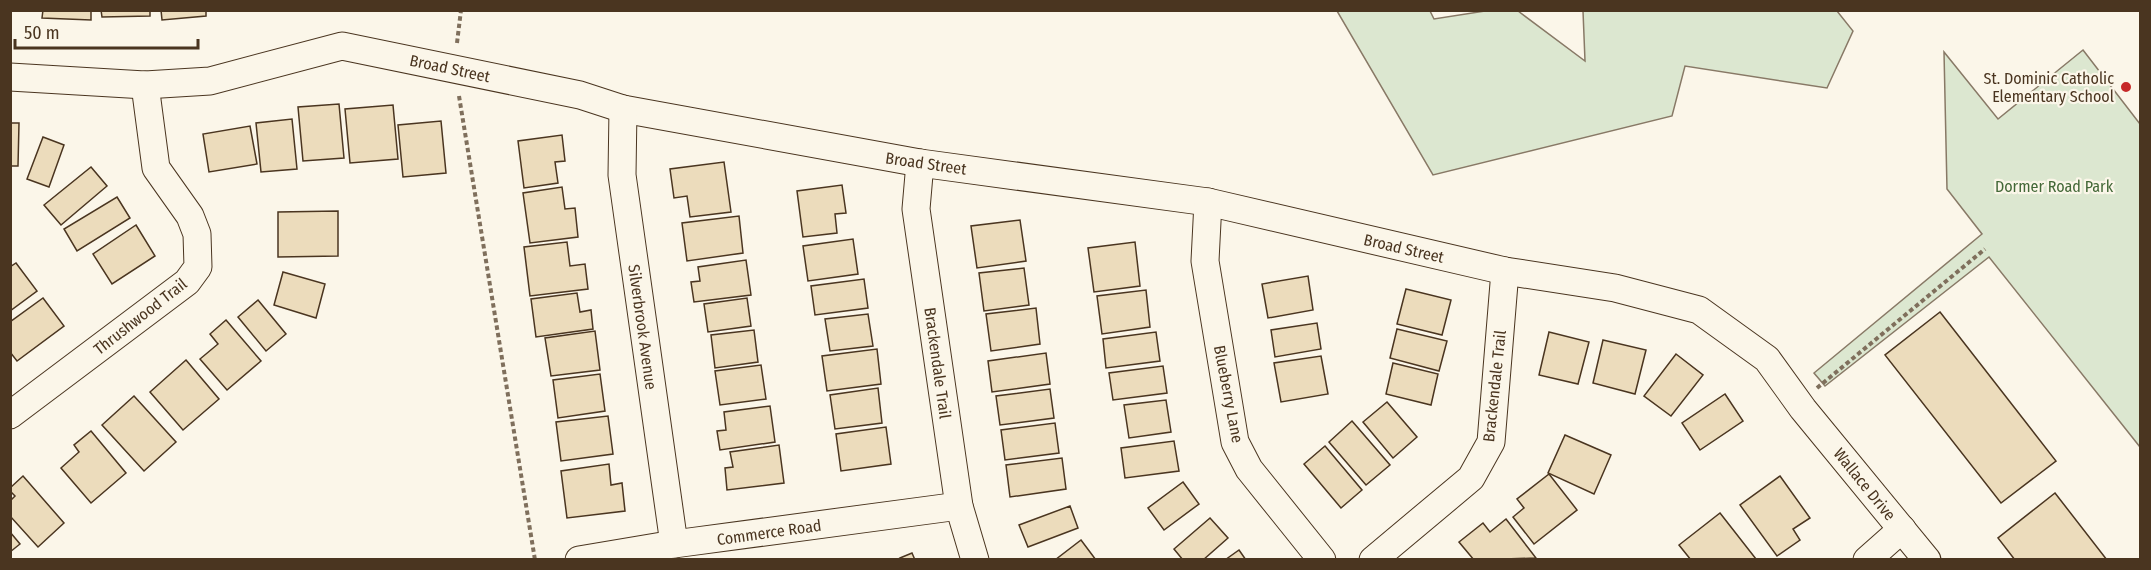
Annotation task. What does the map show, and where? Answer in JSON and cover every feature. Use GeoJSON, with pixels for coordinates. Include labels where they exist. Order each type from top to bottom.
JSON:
{"type":"FeatureCollection","features":[{"type":"Feature","properties":{"kind":"street","name":"Broad Street"},"geometry":{"type":"LineString","coordinates":[[10,77],[145,85],[210,81],[342,46],[580,94],[623,109],[920,163],[1208,202],[1505,271],[1615,288],[1699,310],[1767,359],[1803,409]]}},
{"type":"Feature","properties":{"kind":"street","name":"Thrushwood Trail"},"geometry":{"type":"LineString","coordinates":[[10,416],[187,282],[198,267],[197,234],[190,216],[156,168],[145,85]]}},
{"type":"Feature","properties":{"kind":"street","name":"Silverbrook Avenue"},"geometry":{"type":"LineString","coordinates":[[623,109],[622,176],[674,544]]}},
{"type":"Feature","properties":{"kind":"street","name":"Brackendale Trail"},"geometry":{"type":"LineString","coordinates":[[920,163],[916,209],[959,506],[975,560]]}},
{"type":"Feature","properties":{"kind":"street","name":"Blueberry Lane"},"geometry":{"type":"LineString","coordinates":[[1208,202],[1206,261],[1235,442],[1249,469],[1322,560]]}},
{"type":"Feature","properties":{"kind":"street","name":"Brackendale Trail"},"geometry":{"type":"LineString","coordinates":[[1373,560],[1471,478],[1491,441],[1505,271]]}},
{"type":"Feature","properties":{"kind":"street","name":"Wallace Drive"},"geometry":{"type":"LineString","coordinates":[[1803,409],[1927,560]]}},
{"type":"Feature","properties":{"kind":"street","name":"Commerce Road"},"geometry":{"type":"LineString","coordinates":[[579,560],[674,544],[959,506]]}},
{"type":"Feature","properties":{"kind":"street"},"geometry":{"type":"LineString","coordinates":[[1867,560],[1902,530]]}},
{"type":"Feature","properties":{"kind":"path"},"geometry":{"type":"LineString","coordinates":[[461,10],[455,69],[535,560]]}},
{"type":"Feature","properties":{"kind":"path"},"geometry":{"type":"LineString","coordinates":[[1803,409],[1817,387],[1985,249]]}},
{"type":"Feature","properties":{"kind":"green space"},"geometry":{"type":"Polygon","coordinates":[[[1337,11],[1430,11],[1434,19],[1485,11],[1518,11],[1585,61],[1583,11],[1837,11],[1853,31],[1827,88],[1685,66],[1672,116],[1433,175],[1337,11]]]}},
{"type":"Feature","properties":{"kind":"green space","name":"Dormer Road Park"},"geometry":{"type":"Polygon","coordinates":[[[2083,50],[2140,124],[2140,447],[1989,257],[1825,386],[1814,373],[1982,234],[1947,189],[1944,52],[1998,119],[2083,50]]]}},
{"type":"Feature","properties":{"kind":"building"},"geometry":{"type":"Polygon","coordinates":[[[43,10],[91,10],[91,20],[42,18],[43,10]]]}},
{"type":"Feature","properties":{"kind":"building"},"geometry":{"type":"Polygon","coordinates":[[[101,10],[150,10],[150,16],[102,17],[101,10]]]}},
{"type":"Feature","properties":{"kind":"building"},"geometry":{"type":"Polygon","coordinates":[[[161,10],[206,10],[206,16],[162,20],[161,10]]]}},
{"type":"Feature","properties":{"kind":"building"},"geometry":{"type":"Polygon","coordinates":[[[339,104],[344,158],[303,161],[298,107],[339,104]]]}},
{"type":"Feature","properties":{"kind":"building"},"geometry":{"type":"Polygon","coordinates":[[[393,105],[398,159],[350,163],[345,109],[393,105]]]}},
{"type":"Feature","properties":{"kind":"building"},"geometry":{"type":"Polygon","coordinates":[[[292,119],[297,169],[261,172],[256,123],[292,119]]]}},
{"type":"Feature","properties":{"kind":"building"},"geometry":{"type":"Polygon","coordinates":[[[441,121],[446,173],[403,177],[398,125],[441,121]]]}},
{"type":"Feature","properties":{"kind":"building"},"geometry":{"type":"Polygon","coordinates":[[[10,123],[19,123],[18,166],[10,166],[10,123]]]}},
{"type":"Feature","properties":{"kind":"building"},"geometry":{"type":"Polygon","coordinates":[[[250,126],[257,164],[209,172],[203,134],[250,126]]]}},
{"type":"Feature","properties":{"kind":"building"},"geometry":{"type":"Polygon","coordinates":[[[562,135],[565,161],[555,162],[558,183],[524,188],[518,141],[562,135]]]}},
{"type":"Feature","properties":{"kind":"building"},"geometry":{"type":"Polygon","coordinates":[[[43,137],[64,145],[49,187],[27,179],[43,137]]]}},
{"type":"Feature","properties":{"kind":"building"},"geometry":{"type":"Polygon","coordinates":[[[724,162],[731,212],[690,217],[687,196],[674,198],[670,169],[724,162]]]}},
{"type":"Feature","properties":{"kind":"building"},"geometry":{"type":"Polygon","coordinates":[[[91,167],[107,186],[61,225],[44,205],[91,167]]]}},
{"type":"Feature","properties":{"kind":"building"},"geometry":{"type":"Polygon","coordinates":[[[842,185],[846,213],[835,214],[837,233],[803,237],[797,191],[842,185]]]}},
{"type":"Feature","properties":{"kind":"building"},"geometry":{"type":"Polygon","coordinates":[[[562,187],[565,209],[575,208],[578,237],[530,243],[523,193],[562,187]]]}},
{"type":"Feature","properties":{"kind":"building"},"geometry":{"type":"Polygon","coordinates":[[[117,197],[130,218],[77,251],[64,229],[117,197]]]}},
{"type":"Feature","properties":{"kind":"building"},"geometry":{"type":"Polygon","coordinates":[[[338,211],[338,256],[278,257],[278,212],[338,211]]]}},
{"type":"Feature","properties":{"kind":"building"},"geometry":{"type":"Polygon","coordinates":[[[739,216],[743,253],[687,261],[682,223],[739,216]]]}},
{"type":"Feature","properties":{"kind":"building"},"geometry":{"type":"Polygon","coordinates":[[[1020,220],[1026,261],[977,268],[971,226],[1020,220]]]}},
{"type":"Feature","properties":{"kind":"building"},"geometry":{"type":"Polygon","coordinates":[[[136,225],[155,256],[112,284],[93,254],[136,225]]]}},
{"type":"Feature","properties":{"kind":"building"},"geometry":{"type":"Polygon","coordinates":[[[853,239],[858,274],[808,281],[803,246],[853,239]]]}},
{"type":"Feature","properties":{"kind":"building"},"geometry":{"type":"Polygon","coordinates":[[[567,242],[570,266],[585,264],[588,289],[530,296],[524,247],[567,242]]]}},
{"type":"Feature","properties":{"kind":"building"},"geometry":{"type":"Polygon","coordinates":[[[1135,242],[1140,286],[1094,292],[1088,248],[1135,242]]]}},
{"type":"Feature","properties":{"kind":"building"},"geometry":{"type":"Polygon","coordinates":[[[746,260],[751,295],[694,302],[691,282],[700,281],[698,267],[746,260]]]}},
{"type":"Feature","properties":{"kind":"building"},"geometry":{"type":"Polygon","coordinates":[[[16,263],[37,291],[10,311],[10,267],[16,263]]]}},
{"type":"Feature","properties":{"kind":"building"},"geometry":{"type":"Polygon","coordinates":[[[1024,268],[1029,305],[984,311],[979,273],[1024,268]]]}},
{"type":"Feature","properties":{"kind":"building"},"geometry":{"type":"Polygon","coordinates":[[[283,272],[325,284],[316,318],[274,305],[283,272]]]}},
{"type":"Feature","properties":{"kind":"building"},"geometry":{"type":"Polygon","coordinates":[[[1308,276],[1313,310],[1268,318],[1262,284],[1308,276]]]}},
{"type":"Feature","properties":{"kind":"building"},"geometry":{"type":"Polygon","coordinates":[[[864,279],[868,308],[815,315],[811,286],[864,279]]]}},
{"type":"Feature","properties":{"kind":"building"},"geometry":{"type":"Polygon","coordinates":[[[1406,289],[1451,300],[1442,335],[1397,324],[1406,289]]]}},
{"type":"Feature","properties":{"kind":"building"},"geometry":{"type":"Polygon","coordinates":[[[1146,290],[1150,327],[1102,334],[1097,296],[1146,290]]]}},
{"type":"Feature","properties":{"kind":"building"},"geometry":{"type":"Polygon","coordinates":[[[577,293],[580,312],[591,310],[593,329],[536,337],[531,299],[577,293]]]}},
{"type":"Feature","properties":{"kind":"building"},"geometry":{"type":"Polygon","coordinates":[[[43,298],[64,326],[17,361],[10,352],[10,322],[43,298]]]}},
{"type":"Feature","properties":{"kind":"building"},"geometry":{"type":"Polygon","coordinates":[[[747,298],[751,326],[708,332],[704,304],[747,298]]]}},
{"type":"Feature","properties":{"kind":"building"},"geometry":{"type":"Polygon","coordinates":[[[258,300],[286,334],[266,351],[238,317],[258,300]]]}},
{"type":"Feature","properties":{"kind":"building"},"geometry":{"type":"Polygon","coordinates":[[[1036,308],[1040,344],[991,351],[986,314],[1036,308]]]}},
{"type":"Feature","properties":{"kind":"building"},"geometry":{"type":"Polygon","coordinates":[[[1940,312],[2056,461],[2001,503],[1885,355],[1940,312]]]}},
{"type":"Feature","properties":{"kind":"building"},"geometry":{"type":"Polygon","coordinates":[[[868,314],[873,346],[830,351],[825,319],[868,314]]]}},
{"type":"Feature","properties":{"kind":"building"},"geometry":{"type":"Polygon","coordinates":[[[226,320],[261,361],[227,390],[200,359],[218,344],[210,334],[226,320]]]}},
{"type":"Feature","properties":{"kind":"building"},"geometry":{"type":"Polygon","coordinates":[[[1317,323],[1321,349],[1275,357],[1271,330],[1317,323]]]}},
{"type":"Feature","properties":{"kind":"building"},"geometry":{"type":"Polygon","coordinates":[[[1397,329],[1447,341],[1439,371],[1390,358],[1397,329]]]}},
{"type":"Feature","properties":{"kind":"building"},"geometry":{"type":"Polygon","coordinates":[[[754,330],[758,362],[715,368],[711,335],[754,330]]]}},
{"type":"Feature","properties":{"kind":"building"},"geometry":{"type":"Polygon","coordinates":[[[595,331],[600,370],[551,376],[545,338],[595,331]]]}},
{"type":"Feature","properties":{"kind":"building"},"geometry":{"type":"Polygon","coordinates":[[[1156,332],[1160,361],[1106,368],[1103,339],[1156,332]]]}},
{"type":"Feature","properties":{"kind":"building"},"geometry":{"type":"Polygon","coordinates":[[[1549,332],[1589,342],[1578,384],[1539,375],[1549,332]]]}},
{"type":"Feature","properties":{"kind":"building"},"geometry":{"type":"Polygon","coordinates":[[[1603,340],[1646,350],[1635,394],[1593,383],[1603,340]]]}},
{"type":"Feature","properties":{"kind":"building"},"geometry":{"type":"Polygon","coordinates":[[[877,349],[881,384],[827,391],[822,356],[877,349]]]}},
{"type":"Feature","properties":{"kind":"building"},"geometry":{"type":"Polygon","coordinates":[[[1046,353],[1050,384],[992,392],[988,361],[1046,353]]]}},
{"type":"Feature","properties":{"kind":"building"},"geometry":{"type":"Polygon","coordinates":[[[1676,354],[1703,375],[1671,416],[1644,396],[1676,354]]]}},
{"type":"Feature","properties":{"kind":"building"},"geometry":{"type":"Polygon","coordinates":[[[1321,356],[1328,394],[1281,402],[1274,363],[1321,356]]]}},
{"type":"Feature","properties":{"kind":"building"},"geometry":{"type":"Polygon","coordinates":[[[186,360],[219,399],[183,430],[150,392],[186,360]]]}},
{"type":"Feature","properties":{"kind":"building"},"geometry":{"type":"Polygon","coordinates":[[[1393,363],[1438,374],[1431,405],[1386,394],[1393,363]]]}},
{"type":"Feature","properties":{"kind":"building"},"geometry":{"type":"Polygon","coordinates":[[[761,365],[766,399],[720,405],[715,371],[761,365]]]}},
{"type":"Feature","properties":{"kind":"building"},"geometry":{"type":"Polygon","coordinates":[[[1163,366],[1167,393],[1113,400],[1109,373],[1163,366]]]}},
{"type":"Feature","properties":{"kind":"building"},"geometry":{"type":"Polygon","coordinates":[[[600,374],[605,411],[558,418],[553,380],[600,374]]]}},
{"type":"Feature","properties":{"kind":"building"},"geometry":{"type":"Polygon","coordinates":[[[878,388],[882,423],[835,429],[830,395],[878,388]]]}},
{"type":"Feature","properties":{"kind":"building"},"geometry":{"type":"Polygon","coordinates":[[[1050,389],[1054,418],[1000,425],[996,396],[1050,389]]]}},
{"type":"Feature","properties":{"kind":"building"},"geometry":{"type":"Polygon","coordinates":[[[1725,394],[1743,421],[1700,450],[1682,423],[1725,394]]]}},
{"type":"Feature","properties":{"kind":"building"},"geometry":{"type":"Polygon","coordinates":[[[134,396],[176,442],[144,471],[102,425],[134,396]]]}},
{"type":"Feature","properties":{"kind":"building"},"geometry":{"type":"Polygon","coordinates":[[[1166,400],[1171,432],[1129,438],[1124,405],[1166,400]]]}},
{"type":"Feature","properties":{"kind":"building"},"geometry":{"type":"Polygon","coordinates":[[[1387,402],[1417,437],[1393,458],[1363,422],[1387,402]]]}},
{"type":"Feature","properties":{"kind":"building"},"geometry":{"type":"Polygon","coordinates":[[[770,406],[775,442],[720,450],[717,431],[726,430],[724,412],[770,406]]]}},
{"type":"Feature","properties":{"kind":"building"},"geometry":{"type":"Polygon","coordinates":[[[608,416],[613,454],[561,461],[556,422],[608,416]]]}},
{"type":"Feature","properties":{"kind":"building"},"geometry":{"type":"Polygon","coordinates":[[[1352,421],[1390,465],[1366,485],[1329,442],[1352,421]]]}},
{"type":"Feature","properties":{"kind":"building"},"geometry":{"type":"Polygon","coordinates":[[[1055,423],[1059,453],[1005,460],[1001,430],[1055,423]]]}},
{"type":"Feature","properties":{"kind":"building"},"geometry":{"type":"Polygon","coordinates":[[[886,427],[891,464],[841,471],[836,434],[886,427]]]}},
{"type":"Feature","properties":{"kind":"building"},"geometry":{"type":"Polygon","coordinates":[[[91,431],[126,473],[91,503],[61,468],[79,452],[74,445],[91,431]]]}},
{"type":"Feature","properties":{"kind":"building"},"geometry":{"type":"Polygon","coordinates":[[[1565,435],[1611,455],[1594,494],[1548,473],[1565,435]]]}},
{"type":"Feature","properties":{"kind":"building"},"geometry":{"type":"Polygon","coordinates":[[[1174,441],[1179,471],[1125,478],[1121,448],[1174,441]]]}},
{"type":"Feature","properties":{"kind":"building"},"geometry":{"type":"Polygon","coordinates":[[[779,445],[784,483],[727,490],[725,468],[733,467],[730,452],[779,445]]]}},
{"type":"Feature","properties":{"kind":"building"},"geometry":{"type":"Polygon","coordinates":[[[1325,446],[1362,490],[1341,508],[1304,464],[1325,446]]]}},
{"type":"Feature","properties":{"kind":"building"},"geometry":{"type":"Polygon","coordinates":[[[1062,458],[1066,489],[1010,497],[1006,465],[1062,458]]]}},
{"type":"Feature","properties":{"kind":"building"},"geometry":{"type":"Polygon","coordinates":[[[609,464],[611,485],[622,483],[625,511],[567,518],[561,471],[609,464]]]}},
{"type":"Feature","properties":{"kind":"building"},"geometry":{"type":"Polygon","coordinates":[[[1549,474],[1577,510],[1534,544],[1513,517],[1524,508],[1517,499],[1549,474]]]}},
{"type":"Feature","properties":{"kind":"building"},"geometry":{"type":"Polygon","coordinates":[[[23,476],[64,523],[38,547],[10,516],[10,501],[15,496],[10,488],[23,476]]]}},
{"type":"Feature","properties":{"kind":"building"},"geometry":{"type":"Polygon","coordinates":[[[1780,476],[1810,518],[1793,529],[1800,540],[1777,556],[1740,505],[1780,476]]]}},
{"type":"Feature","properties":{"kind":"building"},"geometry":{"type":"Polygon","coordinates":[[[1183,482],[1199,504],[1164,530],[1148,508],[1183,482]]]}},
{"type":"Feature","properties":{"kind":"building"},"geometry":{"type":"Polygon","coordinates":[[[2055,493],[2107,560],[2015,560],[1998,538],[2055,493]]]}},
{"type":"Feature","properties":{"kind":"building"},"geometry":{"type":"Polygon","coordinates":[[[1070,506],[1078,528],[1028,547],[1019,525],[1070,506]]]}},
{"type":"Feature","properties":{"kind":"building"},"geometry":{"type":"Polygon","coordinates":[[[1720,513],[1756,560],[1691,560],[1679,545],[1720,513]]]}},
{"type":"Feature","properties":{"kind":"building"},"geometry":{"type":"Polygon","coordinates":[[[1210,518],[1228,538],[1203,560],[1183,560],[1174,549],[1210,518]]]}},
{"type":"Feature","properties":{"kind":"building"},"geometry":{"type":"Polygon","coordinates":[[[1506,519],[1536,558],[1474,560],[1459,542],[1483,523],[1490,532],[1506,519]]]}},
{"type":"Feature","properties":{"kind":"building"},"geometry":{"type":"Polygon","coordinates":[[[10,532],[20,544],[10,552],[10,532]]]}},
{"type":"Feature","properties":{"kind":"building"},"geometry":{"type":"Polygon","coordinates":[[[1081,540],[1096,560],[1055,560],[1081,540]]]}},
{"type":"Feature","properties":{"kind":"building"},"geometry":{"type":"Polygon","coordinates":[[[1239,550],[1246,560],[1225,560],[1239,550]]]}},
{"type":"Feature","properties":{"kind":"building"},"geometry":{"type":"Polygon","coordinates":[[[912,553],[915,560],[897,560],[900,558],[912,553]]]}},
{"type":"Feature","properties":{"kind":"place","name":"St. Dominic Catholic Elementary School"},"geometry":{"type":"Point","coordinates":[2126,87]}}]}
